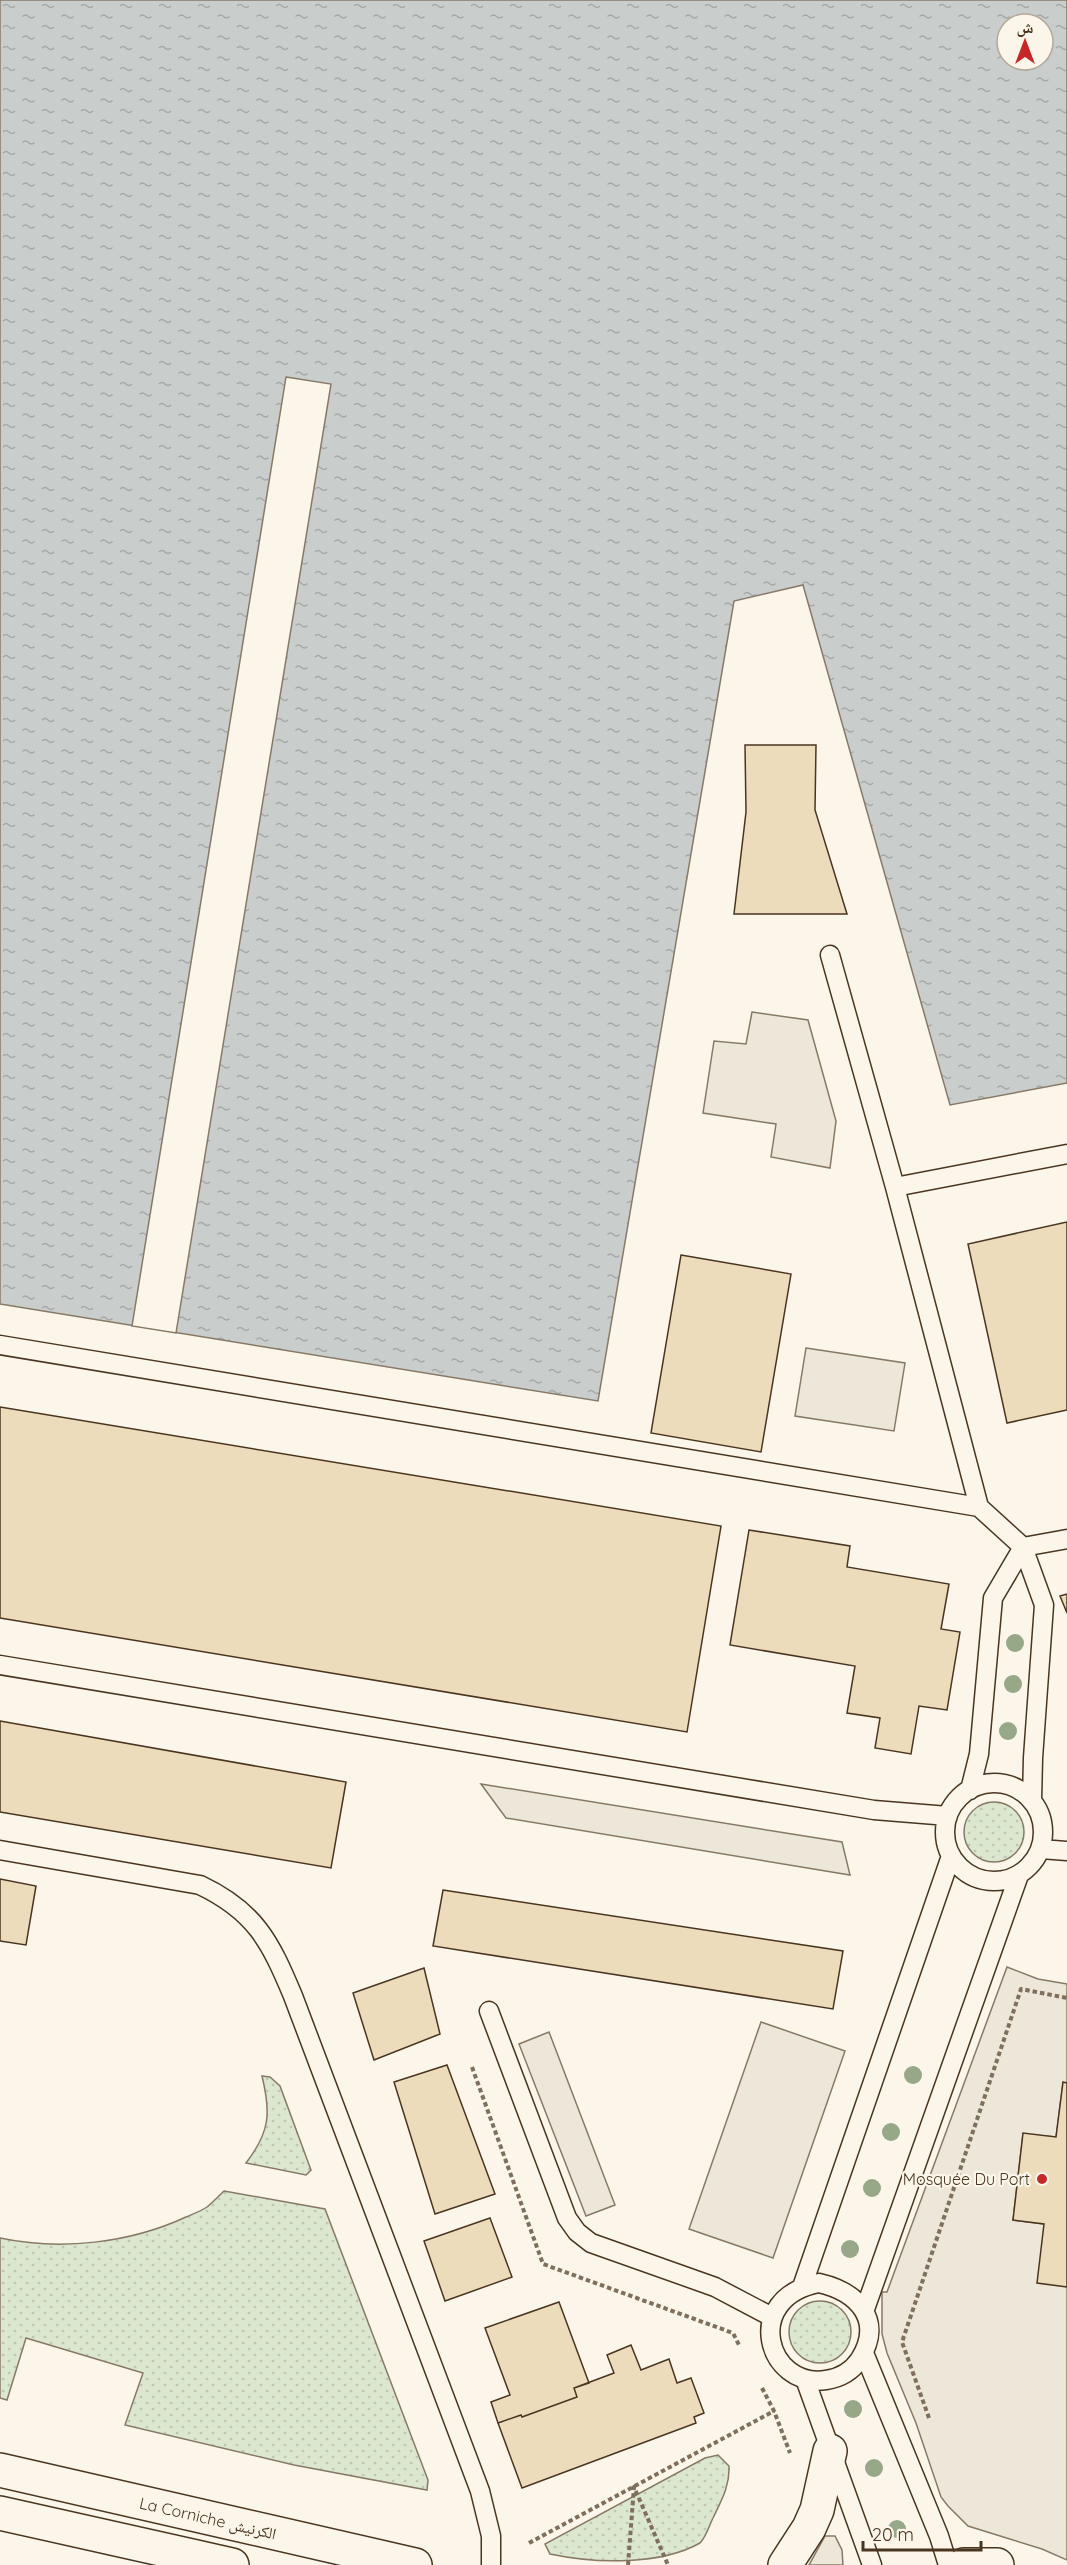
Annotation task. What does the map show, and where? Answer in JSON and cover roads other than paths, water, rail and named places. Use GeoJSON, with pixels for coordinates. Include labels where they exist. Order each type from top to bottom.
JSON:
{"type":"FeatureCollection","features":[{"type":"Feature","properties":{"kind":"main road"},"geometry":{"type":"LineString","coordinates":[[785,2565],[809,2528],[817,2510],[830,2451]]}},
{"type":"Feature","properties":{"kind":"main road","name":"La Corniche الكرنيش"},"geometry":{"type":"LineString","coordinates":[[0,2470],[416,2565]]}},
{"type":"Feature","properties":{"kind":"main road"},"geometry":{"type":"LineString","coordinates":[[0,2513],[232,2565]]}},
{"type":"Feature","properties":{"kind":"main road"},"geometry":{"type":"LineString","coordinates":[[964,2565],[997,2565]]}},
{"type":"Feature","properties":{"kind":"lane"},"geometry":{"type":"LineString","coordinates":[[830,956],[895,1187],[979,1507]]}},
{"type":"Feature","properties":{"kind":"lane"},"geometry":{"type":"LineString","coordinates":[[895,1187],[1067,1154]]}},
{"type":"Feature","properties":{"kind":"lane"},"geometry":{"type":"LineString","coordinates":[[0,1345],[979,1507],[1023,1547],[1044,1605],[1032,1801]]}},
{"type":"Feature","properties":{"kind":"lane"},"geometry":{"type":"LineString","coordinates":[[970,1790],[979,1754],[993,1598],[1023,1547],[1067,1539]]}},
{"type":"Feature","properties":{"kind":"lane"},"geometry":{"type":"LineString","coordinates":[[0,1665],[874,1810],[948,1816]]}},
{"type":"Feature","properties":{"kind":"lane"},"geometry":{"type":"LineString","coordinates":[[986,1784],[1003,1784],[1019,1790],[1032,1801],[1041,1816],[1044,1832],[1041,1849],[1032,1864],[1019,1875],[1003,1881],[986,1881],[970,1875],[951,1856],[945,1838],[948,1816],[957,1801],[970,1790],[986,1784]]}},
{"type":"Feature","properties":{"kind":"lane"},"geometry":{"type":"LineString","coordinates":[[1041,1849],[1067,1851]]}},
{"type":"Feature","properties":{"kind":"lane"},"geometry":{"type":"LineString","coordinates":[[0,1850],[200,1884],[224,1896],[261,1931],[276,1955],[293,1996],[480,2492],[491,2536],[491,2565]]}},
{"type":"Feature","properties":{"kind":"lane"},"geometry":{"type":"LineString","coordinates":[[802,2286],[951,1856]]}},
{"type":"Feature","properties":{"kind":"lane"},"geometry":{"type":"LineString","coordinates":[[865,2309],[853,2296],[837,2287],[819,2283],[802,2286],[779,2304],[772,2317],[770,2337],[776,2355],[788,2370],[805,2379],[819,2381],[839,2377],[856,2364],[864,2353],[868,2341],[865,2309],[1019,1875]]}},
{"type":"Feature","properties":{"kind":"lane"},"geometry":{"type":"LineString","coordinates":[[489,2011],[567,2218],[577,2232],[591,2243],[716,2287],[772,2317]]}},
{"type":"Feature","properties":{"kind":"lane"},"geometry":{"type":"LineString","coordinates":[[864,2353],[939,2536],[948,2565]]}},
{"type":"Feature","properties":{"kind":"lane"},"geometry":{"type":"LineString","coordinates":[[805,2379],[872,2565]]}},
{"type":"Feature","properties":{"kind":"water"},"geometry":{"type":"Polygon","coordinates":[[[0,0],[1067,0],[1067,1083],[950,1105],[803,585],[734,601],[598,1401],[0,1304],[0,0]]]}},
{"type":"Feature","properties":{"kind":"place","name":"Mosquée Du Port"},"geometry":{"type":"Point","coordinates":[1042,2179]}}]}
